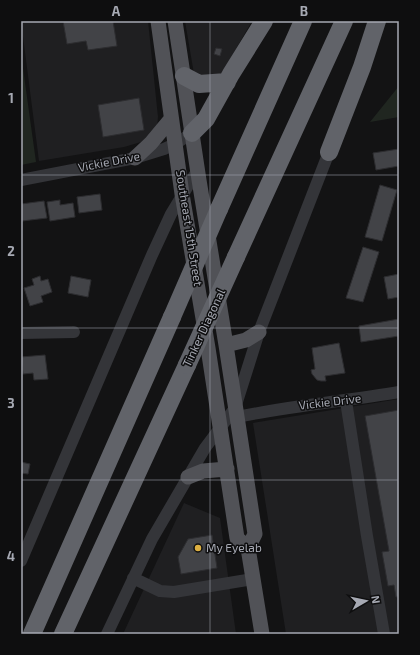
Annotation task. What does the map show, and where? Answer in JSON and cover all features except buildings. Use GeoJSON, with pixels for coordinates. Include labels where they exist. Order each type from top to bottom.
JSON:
{"type":"FeatureCollection","features":[{"type":"Feature","properties":{"kind":"highway"},"geometry":{"type":"LineString","coordinates":[[192,133],[206,119],[264,21]]}},
{"type":"Feature","properties":{"kind":"highway"},"geometry":{"type":"LineString","coordinates":[[32,634],[303,21]]}},
{"type":"Feature","properties":{"kind":"highway","name":"Tinker Diagonal"},"geometry":{"type":"LineString","coordinates":[[63,634],[344,21]]}},
{"type":"Feature","properties":{"kind":"highway"},"geometry":{"type":"LineString","coordinates":[[329,152],[362,67],[377,21]]}},
{"type":"Feature","properties":{"kind":"highway"},"geometry":{"type":"LineString","coordinates":[[184,76],[199,84],[227,82]]}},
{"type":"Feature","properties":{"kind":"main road","name":"Southeast 15th Street"},"geometry":{"type":"LineString","coordinates":[[158,21],[182,194],[238,538],[248,548]]}},
{"type":"Feature","properties":{"kind":"main road","name":"Southeast 15th Street"},"geometry":{"type":"LineString","coordinates":[[175,21],[197,171],[255,534],[248,548],[262,634]]}},
{"type":"Feature","properties":{"kind":"main road"},"geometry":{"type":"LineString","coordinates":[[136,158],[151,144],[171,118]]}},
{"type":"Feature","properties":{"kind":"main road"},"geometry":{"type":"LineString","coordinates":[[226,345],[246,340],[259,332]]}},
{"type":"Feature","properties":{"kind":"main road"},"geometry":{"type":"LineString","coordinates":[[188,477],[203,471],[227,469]]}},
{"type":"Feature","properties":{"kind":"street","name":"Vickie Drive"},"geometry":{"type":"LineString","coordinates":[[21,180],[136,158],[154,153],[175,144],[192,133]]}},
{"type":"Feature","properties":{"kind":"street"},"geometry":{"type":"LineString","coordinates":[[108,634],[152,539],[212,438],[220,427],[236,412],[259,332],[329,152]]}},
{"type":"Feature","properties":{"kind":"street"},"geometry":{"type":"LineString","coordinates":[[21,561],[152,255],[171,214],[197,171]]}},
{"type":"Feature","properties":{"kind":"street"},"geometry":{"type":"LineString","coordinates":[[21,334],[74,332]]}},
{"type":"Feature","properties":{"kind":"street","name":"Vickie Drive"},"geometry":{"type":"LineString","coordinates":[[236,412],[346,401],[399,392]]}},
{"type":"Feature","properties":{"kind":"street"},"geometry":{"type":"LineString","coordinates":[[346,401],[384,634]]}},
{"type":"Feature","properties":{"kind":"street"},"geometry":{"type":"LineString","coordinates":[[133,578],[160,591],[174,592],[253,579]]}},
{"type":"Feature","properties":{"kind":"shaded area"},"geometry":{"type":"Polygon","coordinates":[[[21,21],[148,21],[158,117],[157,128],[141,142],[124,147],[39,161],[21,21]]]}},
{"type":"Feature","properties":{"kind":"shaded area"},"geometry":{"type":"Polygon","coordinates":[[[185,21],[252,21],[221,75],[195,80],[185,21]]]}},
{"type":"Feature","properties":{"kind":"shaded area"},"geometry":{"type":"Polygon","coordinates":[[[21,54],[36,162],[21,165],[21,54]]]}},
{"type":"Feature","properties":{"kind":"shaded area"},"geometry":{"type":"Polygon","coordinates":[[[399,86],[399,117],[370,122],[399,86]]]}},
{"type":"Feature","properties":{"kind":"shaded area"},"geometry":{"type":"Polygon","coordinates":[[[399,399],[399,634],[286,634],[253,423],[399,399]]]}},
{"type":"Feature","properties":{"kind":"shaded area"},"geometry":{"type":"Polygon","coordinates":[[[184,503],[220,518],[236,634],[123,634],[184,503]]]}},
{"type":"Feature","properties":{"kind":"place","name":"My Eyelab"},"geometry":{"type":"Point","coordinates":[198,548]}}]}
